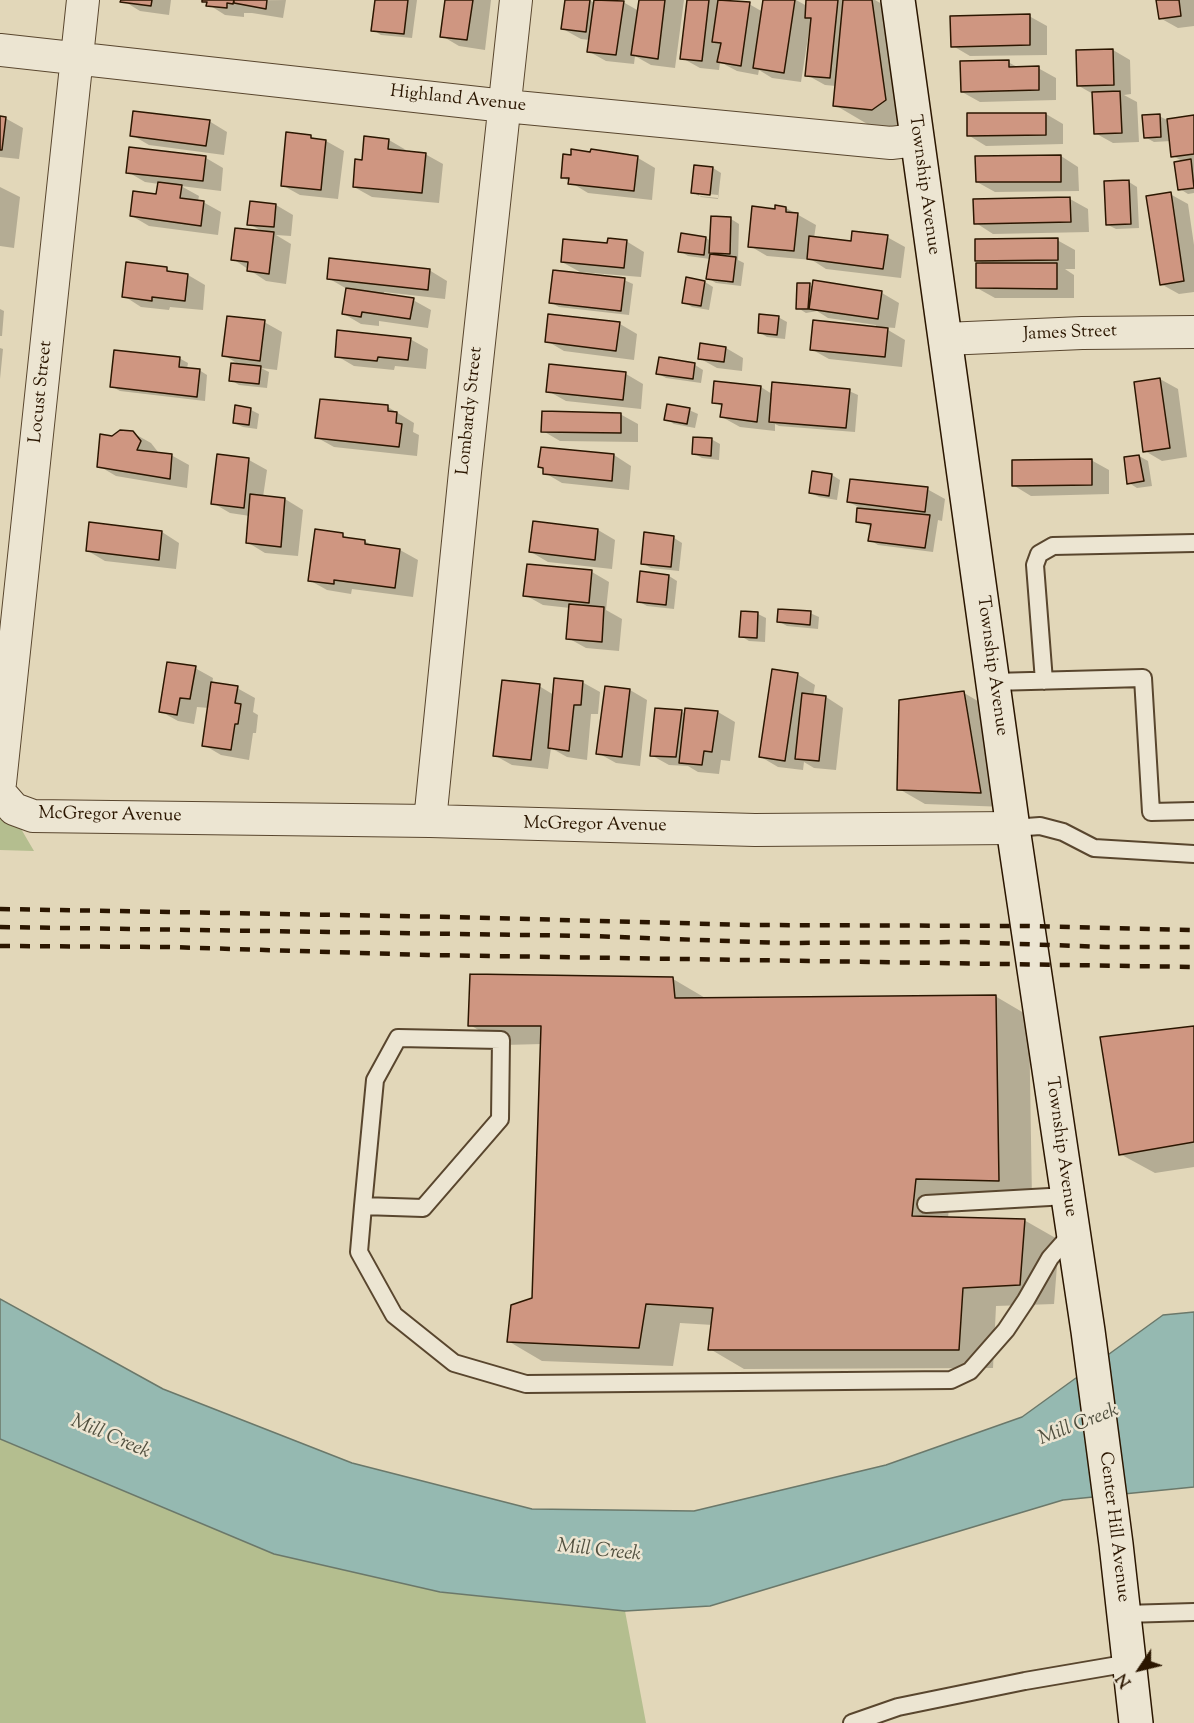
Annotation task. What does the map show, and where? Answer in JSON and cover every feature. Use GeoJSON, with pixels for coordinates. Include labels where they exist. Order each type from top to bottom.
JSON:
{"type":"FeatureCollection","features":[{"type":"Feature","properties":{"kind":"main road","name":"Township Avenue"},"geometry":{"type":"LineString","coordinates":[[898,0],[1013,828],[1088,1331]]}},
{"type":"Feature","properties":{"kind":"main road","name":"Center Hill Avenue"},"geometry":{"type":"LineString","coordinates":[[1088,1331],[1116,1544],[1136,1723]]}},
{"type":"Feature","properties":{"kind":"street","name":"Locust Street"},"geometry":{"type":"LineString","coordinates":[[0,783],[83,0]]}},
{"type":"Feature","properties":{"kind":"street","name":"Lombardy Street"},"geometry":{"type":"LineString","coordinates":[[430,821],[516,0]]}},
{"type":"Feature","properties":{"kind":"street","name":"Highland Avenue"},"geometry":{"type":"LineString","coordinates":[[0,50],[505,106],[891,143],[916,140]]}},
{"type":"Feature","properties":{"kind":"street","name":"James Street"},"geometry":{"type":"LineString","coordinates":[[945,339],[1082,333],[1194,332]]}},
{"type":"Feature","properties":{"kind":"street","name":"McGregor Avenue"},"geometry":{"type":"LineString","coordinates":[[0,793],[14,809],[33,816],[430,821],[754,830],[1013,828]]}},
{"type":"Feature","properties":{"kind":"lane"},"geometry":{"type":"LineString","coordinates":[[1044,681],[1035,565],[1039,554],[1053,546],[1194,543]]}},
{"type":"Feature","properties":{"kind":"lane"},"geometry":{"type":"LineString","coordinates":[[993,682],[1143,678],[1150,812],[1194,811]]}},
{"type":"Feature","properties":{"kind":"lane","name":"McGregor Avenue"},"geometry":{"type":"LineString","coordinates":[[1013,828],[1040,826],[1063,832],[1094,849],[1194,854]]}},
{"type":"Feature","properties":{"kind":"lane"},"geometry":{"type":"LineString","coordinates":[[363,1206],[423,1208],[500,1119],[501,1040],[398,1038],[375,1080],[363,1206],[359,1252],[394,1315],[454,1363],[526,1384],[951,1380],[970,1371],[1006,1330],[1050,1257],[1072,1233]]}},
{"type":"Feature","properties":{"kind":"lane"},"geometry":{"type":"LineString","coordinates":[[926,1204],[1067,1196]]}},
{"type":"Feature","properties":{"kind":"lane"},"geometry":{"type":"LineString","coordinates":[[1124,1614],[1194,1612]]}},
{"type":"Feature","properties":{"kind":"lane"},"geometry":{"type":"LineString","coordinates":[[852,1723],[898,1707],[1025,1681],[1130,1664]]}},
{"type":"Feature","properties":{"kind":"green space"},"geometry":{"type":"Polygon","coordinates":[[[0,793],[34,851],[0,850],[0,793]]]}},
{"type":"Feature","properties":{"kind":"green space"},"geometry":{"type":"Polygon","coordinates":[[[0,1439],[274,1554],[440,1592],[625,1611],[646,1723],[0,1723],[0,1439]]]}},
{"type":"Feature","properties":{"kind":"water","name":"Mill Creek"},"geometry":{"type":"Polygon","coordinates":[[[0,1299],[163,1389],[352,1463],[532,1509],[694,1511],[886,1465],[1022,1417],[1163,1315],[1194,1312],[1194,1487],[1063,1500],[710,1606],[625,1611],[440,1592],[274,1554],[0,1439],[0,1299]]]}},
{"type":"Feature","properties":{"kind":"building"},"geometry":{"type":"Polygon","coordinates":[[[121,0],[152,0],[151,6],[120,2],[121,0]]]}},
{"type":"Feature","properties":{"kind":"building"},"geometry":{"type":"Polygon","coordinates":[[[202,0],[234,0],[233,4],[227,3],[227,8],[206,6],[207,2],[202,2],[202,0]]]}},
{"type":"Feature","properties":{"kind":"building"},"geometry":{"type":"Polygon","coordinates":[[[234,0],[267,0],[266,9],[234,3],[234,0]]]}},
{"type":"Feature","properties":{"kind":"building"},"geometry":{"type":"Polygon","coordinates":[[[375,0],[408,0],[404,34],[371,31],[375,0]]]}},
{"type":"Feature","properties":{"kind":"building"},"geometry":{"type":"Polygon","coordinates":[[[445,0],[473,0],[467,40],[440,37],[445,0]]]}},
{"type":"Feature","properties":{"kind":"building"},"geometry":{"type":"Polygon","coordinates":[[[565,0],[590,0],[586,32],[561,29],[565,0]]]}},
{"type":"Feature","properties":{"kind":"building"},"geometry":{"type":"Polygon","coordinates":[[[594,0],[624,1],[616,55],[587,52],[594,0]]]}},
{"type":"Feature","properties":{"kind":"building"},"geometry":{"type":"Polygon","coordinates":[[[639,0],[665,0],[658,59],[631,55],[639,0]]]}},
{"type":"Feature","properties":{"kind":"building"},"geometry":{"type":"Polygon","coordinates":[[[687,0],[709,0],[702,61],[680,59],[687,0]]]}},
{"type":"Feature","properties":{"kind":"building"},"geometry":{"type":"Polygon","coordinates":[[[718,0],[750,2],[741,66],[717,62],[721,43],[712,42],[718,0]]]}},
{"type":"Feature","properties":{"kind":"building"},"geometry":{"type":"Polygon","coordinates":[[[763,0],[795,0],[784,73],[753,68],[763,0]]]}},
{"type":"Feature","properties":{"kind":"building"},"geometry":{"type":"Polygon","coordinates":[[[806,0],[838,0],[830,78],[805,76],[811,18],[805,18],[806,0]]]}},
{"type":"Feature","properties":{"kind":"building"},"geometry":{"type":"Polygon","coordinates":[[[843,0],[872,0],[886,100],[872,110],[833,106],[843,0]]]}},
{"type":"Feature","properties":{"kind":"building"},"geometry":{"type":"Polygon","coordinates":[[[1156,0],[1179,0],[1181,16],[1159,19],[1156,0]]]}},
{"type":"Feature","properties":{"kind":"building"},"geometry":{"type":"Polygon","coordinates":[[[1030,14],[1030,45],[951,47],[950,16],[1030,14]]]}},
{"type":"Feature","properties":{"kind":"building"},"geometry":{"type":"Polygon","coordinates":[[[1113,49],[1114,85],[1077,86],[1076,50],[1113,49]]]}},
{"type":"Feature","properties":{"kind":"building"},"geometry":{"type":"Polygon","coordinates":[[[1009,60],[1009,67],[1039,66],[1039,90],[961,92],[960,61],[1009,60]]]}},
{"type":"Feature","properties":{"kind":"building"},"geometry":{"type":"Polygon","coordinates":[[[1120,91],[1122,133],[1094,134],[1092,92],[1120,91]]]}},
{"type":"Feature","properties":{"kind":"building"},"geometry":{"type":"Polygon","coordinates":[[[133,111],[210,120],[206,146],[130,136],[133,111]]]}},
{"type":"Feature","properties":{"kind":"building"},"geometry":{"type":"Polygon","coordinates":[[[967,113],[1046,113],[1046,135],[967,136],[967,113]]]}},
{"type":"Feature","properties":{"kind":"building"},"geometry":{"type":"Polygon","coordinates":[[[1160,114],[1161,137],[1144,138],[1142,115],[1160,114]]]}},
{"type":"Feature","properties":{"kind":"building"},"geometry":{"type":"Polygon","coordinates":[[[1194,115],[1194,154],[1171,157],[1167,119],[1194,115]]]}},
{"type":"Feature","properties":{"kind":"building"},"geometry":{"type":"Polygon","coordinates":[[[0,116],[6,117],[2,150],[0,150],[0,116]]]}},
{"type":"Feature","properties":{"kind":"building"},"geometry":{"type":"Polygon","coordinates":[[[286,132],[311,135],[311,138],[326,140],[321,190],[281,186],[286,132]]]}},
{"type":"Feature","properties":{"kind":"building"},"geometry":{"type":"Polygon","coordinates":[[[364,136],[389,139],[388,149],[426,153],[422,193],[353,187],[355,159],[362,160],[364,136]]]}},
{"type":"Feature","properties":{"kind":"building"},"geometry":{"type":"Polygon","coordinates":[[[129,147],[206,156],[203,181],[126,173],[129,147]]]}},
{"type":"Feature","properties":{"kind":"building"},"geometry":{"type":"Polygon","coordinates":[[[571,149],[590,152],[591,149],[638,156],[634,191],[568,184],[569,178],[561,178],[563,154],[571,155],[571,149]]]}},
{"type":"Feature","properties":{"kind":"building"},"geometry":{"type":"Polygon","coordinates":[[[1061,155],[1061,182],[976,182],[975,156],[1061,155]]]}},
{"type":"Feature","properties":{"kind":"building"},"geometry":{"type":"Polygon","coordinates":[[[1191,159],[1194,188],[1178,190],[1174,162],[1191,159]]]}},
{"type":"Feature","properties":{"kind":"building"},"geometry":{"type":"Polygon","coordinates":[[[694,165],[713,167],[710,195],[691,193],[694,165]]]}},
{"type":"Feature","properties":{"kind":"building"},"geometry":{"type":"Polygon","coordinates":[[[1129,180],[1131,224],[1106,225],[1104,181],[1129,180]]]}},
{"type":"Feature","properties":{"kind":"building"},"geometry":{"type":"Polygon","coordinates":[[[158,182],[182,185],[180,198],[204,201],[201,226],[130,216],[133,191],[156,194],[158,182]]]}},
{"type":"Feature","properties":{"kind":"building"},"geometry":{"type":"Polygon","coordinates":[[[1171,192],[1184,281],[1160,285],[1146,196],[1171,192]]]}},
{"type":"Feature","properties":{"kind":"building"},"geometry":{"type":"Polygon","coordinates":[[[1070,197],[1071,222],[974,224],[973,199],[1070,197]]]}},
{"type":"Feature","properties":{"kind":"building"},"geometry":{"type":"Polygon","coordinates":[[[250,201],[276,204],[274,227],[247,225],[250,201]]]}},
{"type":"Feature","properties":{"kind":"building"},"geometry":{"type":"Polygon","coordinates":[[[775,205],[786,207],[786,212],[798,213],[794,251],[748,247],[752,206],[775,209],[775,205]]]}},
{"type":"Feature","properties":{"kind":"building"},"geometry":{"type":"Polygon","coordinates":[[[711,216],[731,217],[730,254],[709,253],[711,216]]]}},
{"type":"Feature","properties":{"kind":"building"},"geometry":{"type":"Polygon","coordinates":[[[235,228],[274,232],[269,274],[247,271],[248,262],[231,260],[235,228]]]}},
{"type":"Feature","properties":{"kind":"building"},"geometry":{"type":"Polygon","coordinates":[[[852,231],[888,235],[883,269],[807,259],[809,236],[851,241],[852,231]]]}},
{"type":"Feature","properties":{"kind":"building"},"geometry":{"type":"Polygon","coordinates":[[[681,233],[706,237],[704,255],[678,252],[681,233]]]}},
{"type":"Feature","properties":{"kind":"building"},"geometry":{"type":"Polygon","coordinates":[[[608,238],[627,240],[624,268],[561,262],[563,239],[607,243],[608,238]]]}},
{"type":"Feature","properties":{"kind":"building"},"geometry":{"type":"Polygon","coordinates":[[[1058,238],[1058,260],[975,261],[975,239],[1058,238]]]}},
{"type":"Feature","properties":{"kind":"building"},"geometry":{"type":"Polygon","coordinates":[[[710,254],[736,257],[733,282],[706,279],[710,254]]]}},
{"type":"Feature","properties":{"kind":"building"},"geometry":{"type":"Polygon","coordinates":[[[329,258],[430,269],[428,290],[327,279],[329,258]]]}},
{"type":"Feature","properties":{"kind":"building"},"geometry":{"type":"Polygon","coordinates":[[[126,262],[167,267],[167,271],[188,274],[185,301],[152,297],[152,301],[122,297],[126,262]]]}},
{"type":"Feature","properties":{"kind":"building"},"geometry":{"type":"Polygon","coordinates":[[[976,263],[1057,263],[1057,289],[976,288],[976,263]]]}},
{"type":"Feature","properties":{"kind":"building"},"geometry":{"type":"Polygon","coordinates":[[[553,270],[625,278],[621,311],[549,303],[553,270]]]}},
{"type":"Feature","properties":{"kind":"building"},"geometry":{"type":"Polygon","coordinates":[[[686,277],[705,281],[701,306],[682,303],[686,277]]]}},
{"type":"Feature","properties":{"kind":"building"},"geometry":{"type":"Polygon","coordinates":[[[813,280],[882,291],[878,319],[809,309],[813,280]]]}},
{"type":"Feature","properties":{"kind":"building"},"geometry":{"type":"Polygon","coordinates":[[[797,283],[810,283],[808,309],[796,309],[797,283]]]}},
{"type":"Feature","properties":{"kind":"building"},"geometry":{"type":"Polygon","coordinates":[[[346,288],[414,298],[410,319],[362,312],[361,317],[342,314],[346,288]]]}},
{"type":"Feature","properties":{"kind":"building"},"geometry":{"type":"Polygon","coordinates":[[[548,314],[620,322],[616,351],[545,342],[548,314]]]}},
{"type":"Feature","properties":{"kind":"building"},"geometry":{"type":"Polygon","coordinates":[[[759,314],[779,316],[777,335],[758,333],[759,314]]]}},
{"type":"Feature","properties":{"kind":"building"},"geometry":{"type":"Polygon","coordinates":[[[227,316],[265,320],[260,361],[222,356],[227,316]]]}},
{"type":"Feature","properties":{"kind":"building"},"geometry":{"type":"Polygon","coordinates":[[[813,320],[888,328],[885,357],[810,350],[813,320]]]}},
{"type":"Feature","properties":{"kind":"building"},"geometry":{"type":"Polygon","coordinates":[[[337,330],[411,338],[408,360],[378,357],[377,361],[335,357],[337,330]]]}},
{"type":"Feature","properties":{"kind":"building"},"geometry":{"type":"Polygon","coordinates":[[[700,343],[726,347],[724,362],[698,359],[700,343]]]}},
{"type":"Feature","properties":{"kind":"building"},"geometry":{"type":"Polygon","coordinates":[[[114,350],[180,357],[179,367],[200,369],[197,397],[110,387],[114,350]]]}},
{"type":"Feature","properties":{"kind":"building"},"geometry":{"type":"Polygon","coordinates":[[[659,357],[695,363],[693,379],[656,374],[659,357]]]}},
{"type":"Feature","properties":{"kind":"building"},"geometry":{"type":"Polygon","coordinates":[[[231,363],[261,366],[259,384],[229,381],[231,363]]]}},
{"type":"Feature","properties":{"kind":"building"},"geometry":{"type":"Polygon","coordinates":[[[549,364],[626,372],[623,400],[546,392],[549,364]]]}},
{"type":"Feature","properties":{"kind":"building"},"geometry":{"type":"Polygon","coordinates":[[[1160,378],[1170,448],[1143,452],[1134,382],[1160,378]]]}},
{"type":"Feature","properties":{"kind":"building"},"geometry":{"type":"Polygon","coordinates":[[[714,381],[761,386],[757,422],[720,417],[722,404],[712,403],[714,381]]]}},
{"type":"Feature","properties":{"kind":"building"},"geometry":{"type":"Polygon","coordinates":[[[772,382],[850,389],[846,428],[769,422],[772,382]]]}},
{"type":"Feature","properties":{"kind":"building"},"geometry":{"type":"Polygon","coordinates":[[[320,399],[388,405],[388,411],[397,412],[396,423],[402,424],[399,447],[315,438],[320,399]]]}},
{"type":"Feature","properties":{"kind":"building"},"geometry":{"type":"Polygon","coordinates":[[[667,404],[690,408],[687,424],[664,420],[667,404]]]}},
{"type":"Feature","properties":{"kind":"building"},"geometry":{"type":"Polygon","coordinates":[[[235,405],[251,408],[249,425],[233,423],[235,405]]]}},
{"type":"Feature","properties":{"kind":"building"},"geometry":{"type":"Polygon","coordinates":[[[542,411],[621,413],[621,433],[541,432],[542,411]]]}},
{"type":"Feature","properties":{"kind":"building"},"geometry":{"type":"Polygon","coordinates":[[[120,430],[133,431],[141,441],[137,450],[172,454],[170,479],[97,467],[100,434],[112,436],[120,430]]]}},
{"type":"Feature","properties":{"kind":"building"},"geometry":{"type":"Polygon","coordinates":[[[693,437],[712,438],[711,456],[692,454],[693,437]]]}},
{"type":"Feature","properties":{"kind":"building"},"geometry":{"type":"Polygon","coordinates":[[[541,447],[614,454],[612,481],[543,474],[543,468],[538,467],[541,447]]]}},
{"type":"Feature","properties":{"kind":"building"},"geometry":{"type":"Polygon","coordinates":[[[217,454],[249,458],[244,508],[211,504],[217,454]]]}},
{"type":"Feature","properties":{"kind":"building"},"geometry":{"type":"Polygon","coordinates":[[[1139,455],[1144,481],[1127,484],[1124,457],[1139,455]]]}},
{"type":"Feature","properties":{"kind":"building"},"geometry":{"type":"Polygon","coordinates":[[[1092,459],[1092,485],[1012,486],[1012,460],[1092,459]]]}},
{"type":"Feature","properties":{"kind":"building"},"geometry":{"type":"Polygon","coordinates":[[[812,471],[832,474],[829,496],[809,493],[812,471]]]}},
{"type":"Feature","properties":{"kind":"building"},"geometry":{"type":"Polygon","coordinates":[[[850,479],[928,487],[925,512],[847,502],[850,479]]]}},
{"type":"Feature","properties":{"kind":"building"},"geometry":{"type":"Polygon","coordinates":[[[250,494],[285,498],[281,547],[246,543],[250,494]]]}},
{"type":"Feature","properties":{"kind":"building"},"geometry":{"type":"Polygon","coordinates":[[[857,508],[930,515],[925,548],[868,541],[871,524],[856,522],[857,508]]]}},
{"type":"Feature","properties":{"kind":"building"},"geometry":{"type":"Polygon","coordinates":[[[533,521],[598,529],[595,560],[529,552],[533,521]]]}},
{"type":"Feature","properties":{"kind":"building"},"geometry":{"type":"Polygon","coordinates":[[[89,522],[162,531],[159,560],[86,551],[89,522]]]}},
{"type":"Feature","properties":{"kind":"building"},"geometry":{"type":"Polygon","coordinates":[[[315,529],[343,533],[343,537],[365,540],[365,544],[400,549],[395,588],[334,580],[334,584],[308,581],[315,529]]]}},
{"type":"Feature","properties":{"kind":"building"},"geometry":{"type":"Polygon","coordinates":[[[644,532],[674,536],[671,567],[641,564],[644,532]]]}},
{"type":"Feature","properties":{"kind":"building"},"geometry":{"type":"Polygon","coordinates":[[[527,564],[592,570],[589,603],[523,596],[527,564]]]}},
{"type":"Feature","properties":{"kind":"building"},"geometry":{"type":"Polygon","coordinates":[[[640,571],[669,575],[666,605],[637,602],[640,571]]]}},
{"type":"Feature","properties":{"kind":"building"},"geometry":{"type":"Polygon","coordinates":[[[569,604],[604,607],[602,642],[566,639],[569,604]]]}},
{"type":"Feature","properties":{"kind":"building"},"geometry":{"type":"Polygon","coordinates":[[[778,609],[811,611],[810,625],[777,622],[778,609]]]}},
{"type":"Feature","properties":{"kind":"building"},"geometry":{"type":"Polygon","coordinates":[[[741,611],[758,612],[757,638],[739,637],[741,611]]]}},
{"type":"Feature","properties":{"kind":"building"},"geometry":{"type":"Polygon","coordinates":[[[167,662],[196,666],[190,699],[180,698],[177,715],[159,712],[167,662]]]}},
{"type":"Feature","properties":{"kind":"building"},"geometry":{"type":"Polygon","coordinates":[[[772,669],[798,673],[785,761],[759,757],[772,669]]]}},
{"type":"Feature","properties":{"kind":"building"},"geometry":{"type":"Polygon","coordinates":[[[554,678],[583,681],[581,705],[574,705],[569,751],[548,748],[554,678]]]}},
{"type":"Feature","properties":{"kind":"building"},"geometry":{"type":"Polygon","coordinates":[[[502,680],[540,684],[531,760],[493,756],[502,680]]]}},
{"type":"Feature","properties":{"kind":"building"},"geometry":{"type":"Polygon","coordinates":[[[211,682],[238,686],[235,703],[241,704],[231,750],[202,746],[211,682]]]}},
{"type":"Feature","properties":{"kind":"building"},"geometry":{"type":"Polygon","coordinates":[[[605,686],[630,689],[622,757],[596,754],[605,686]]]}},
{"type":"Feature","properties":{"kind":"building"},"geometry":{"type":"Polygon","coordinates":[[[964,691],[981,793],[897,790],[899,700],[964,691]]]}},
{"type":"Feature","properties":{"kind":"building"},"geometry":{"type":"Polygon","coordinates":[[[802,693],[826,696],[819,761],[795,759],[802,693]]]}},
{"type":"Feature","properties":{"kind":"building"},"geometry":{"type":"Polygon","coordinates":[[[655,708],[682,710],[676,757],[650,756],[655,708]]]}},
{"type":"Feature","properties":{"kind":"building"},"geometry":{"type":"Polygon","coordinates":[[[685,708],[718,711],[712,752],[704,751],[702,765],[679,763],[685,708]]]}},
{"type":"Feature","properties":{"kind":"building"},"geometry":{"type":"Polygon","coordinates":[[[470,974],[673,977],[675,998],[996,995],[999,1181],[916,1179],[912,1216],[1025,1219],[1020,1285],[963,1288],[959,1350],[708,1350],[713,1308],[646,1304],[639,1348],[507,1342],[511,1305],[532,1298],[541,1026],[468,1026],[470,974]]]}},
{"type":"Feature","properties":{"kind":"building"},"geometry":{"type":"Polygon","coordinates":[[[1194,1026],[1194,1142],[1119,1155],[1100,1037],[1194,1026]]]}},
{"type":"Feature","properties":{"kind":"railway"},"geometry":{"type":"LineString","coordinates":[[0,909],[751,925],[1029,926],[1194,930]]}},
{"type":"Feature","properties":{"kind":"railway"},"geometry":{"type":"LineString","coordinates":[[0,927],[592,936],[781,943],[966,942],[1106,947],[1194,947]]}},
{"type":"Feature","properties":{"kind":"railway"},"geometry":{"type":"LineString","coordinates":[[0,946],[168,947],[428,955],[1194,967]]}}]}
